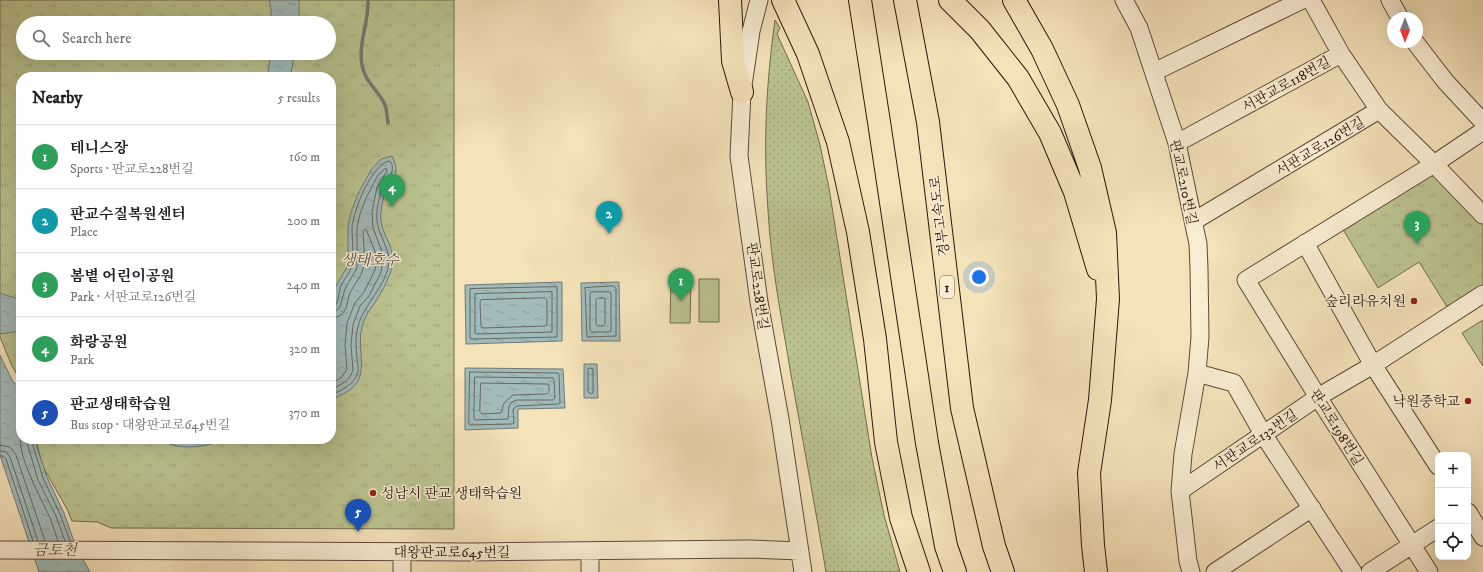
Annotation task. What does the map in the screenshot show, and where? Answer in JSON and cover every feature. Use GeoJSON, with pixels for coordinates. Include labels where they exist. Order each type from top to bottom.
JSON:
{"type":"FeatureCollection","features":[{"type":"Feature","properties":{"kind":"highway"},"geometry":{"type":"LineString","coordinates":[[730,0],[733,61],[742,92]]}},
{"type":"Feature","properties":{"kind":"highway"},"geometry":{"type":"LineString","coordinates":[[783,0],[808,54],[838,142],[858,232],[875,339],[886,442],[901,518],[918,572]]}},
{"type":"Feature","properties":{"kind":"highway"},"geometry":{"type":"LineString","coordinates":[[860,0],[927,444],[946,546],[955,572]]}},
{"type":"Feature","properties":{"kind":"highway","name":"경부고속도로"},"geometry":{"type":"LineString","coordinates":[[905,0],[928,122],[962,408],[994,546],[1003,572]]}},
{"type":"Feature","properties":{"kind":"highway"},"geometry":{"type":"LineString","coordinates":[[950,0],[980,30],[1018,78],[1050,133],[1075,192],[1108,299]]}},
{"type":"Feature","properties":{"kind":"highway"},"geometry":{"type":"LineString","coordinates":[[1014,0],[1042,49],[1068,105],[1090,168],[1105,234],[1108,299],[1100,400],[1089,473],[1096,572]]}},
{"type":"Feature","properties":{"kind":"street","name":"판교로228번길"},"geometry":{"type":"LineString","coordinates":[[759,0],[751,31],[742,92],[739,156],[758,302],[780,419],[803,572]]}},
{"type":"Feature","properties":{"kind":"street","name":"판교로210번길"},"geometry":{"type":"LineString","coordinates":[[1124,0],[1139,28],[1177,143],[1198,244],[1200,337],[1197,374],[1183,454],[1180,491],[1191,572]]}},
{"type":"Feature","properties":{"kind":"street"},"geometry":{"type":"LineString","coordinates":[[1154,72],[1302,0]]}},
{"type":"Feature","properties":{"kind":"street","name":"서판교로118번길"},"geometry":{"type":"LineString","coordinates":[[1177,143],[1341,54],[1311,0]]}},
{"type":"Feature","properties":{"kind":"street"},"geometry":{"type":"LineString","coordinates":[[1390,0],[1397,12]]}},
{"type":"Feature","properties":{"kind":"street"},"geometry":{"type":"LineString","coordinates":[[1420,48],[1445,81],[1483,122]]}},
{"type":"Feature","properties":{"kind":"street"},"geometry":{"type":"LineString","coordinates":[[1341,54],[1379,110]]}},
{"type":"Feature","properties":{"kind":"street","name":"서판교로126번길"},"geometry":{"type":"LineString","coordinates":[[1194,222],[1379,110],[1483,215]]}},
{"type":"Feature","properties":{"kind":"street"},"geometry":{"type":"LineString","coordinates":[[1435,461],[1373,365],[1305,243],[1434,164],[1483,131]]}},
{"type":"Feature","properties":{"kind":"street","name":"판교로198번길"},"geometry":{"type":"LineString","coordinates":[[1305,243],[1246,280],[1429,572]]}},
{"type":"Feature","properties":{"kind":"street","name":"서판교로132번길"},"geometry":{"type":"LineString","coordinates":[[1180,491],[1318,397],[1373,365],[1483,294]]}},
{"type":"Feature","properties":{"kind":"street"},"geometry":{"type":"LineString","coordinates":[[1197,374],[1234,383],[1263,434],[1353,572]]}},
{"type":"Feature","properties":{"kind":"street"},"geometry":{"type":"LineString","coordinates":[[1216,572],[1312,508]]}},
{"type":"Feature","properties":{"kind":"street"},"geometry":{"type":"LineString","coordinates":[[1471,517],[1483,537]]}},
{"type":"Feature","properties":{"kind":"street"},"geometry":{"type":"LineString","coordinates":[[1370,572],[1435,530]]}},
{"type":"Feature","properties":{"kind":"street","name":"대왕판교로645번길"},"geometry":{"type":"LineString","coordinates":[[2,550],[402,552],[750,549],[800,551]]}},
{"type":"Feature","properties":{"kind":"street"},"geometry":{"type":"LineString","coordinates":[[590,551],[590,572]]}},
{"type":"Feature","properties":{"kind":"street"},"geometry":{"type":"LineString","coordinates":[[402,552],[402,572]]}},
{"type":"Feature","properties":{"kind":"green space"},"geometry":{"type":"Polygon","coordinates":[[[0,0],[454,0],[454,529],[111,528],[97,522],[72,521],[67,509],[42,465],[37,444],[336,444],[336,72],[16,72],[16,373],[0,337],[0,0]]]}},
{"type":"Feature","properties":{"kind":"green space"},"geometry":{"type":"Polygon","coordinates":[[[775,20],[780,28],[777,34],[808,102],[820,145],[829,188],[872,458],[884,515],[900,572],[826,572],[791,375],[774,272],[769,231],[766,186],[766,115],[769,67],[775,20]]]}},
{"type":"Feature","properties":{"kind":"green space"},"geometry":{"type":"Polygon","coordinates":[[[1437,175],[1483,223],[1483,288],[1449,310],[1419,262],[1378,288],[1341,226],[1423,177],[1437,175]]]}},
{"type":"Feature","properties":{"kind":"green space"},"geometry":{"type":"Polygon","coordinates":[[[671,279],[691,280],[690,323],[670,323],[671,279]]]}},
{"type":"Feature","properties":{"kind":"green space"},"geometry":{"type":"Polygon","coordinates":[[[699,279],[719,279],[719,322],[699,322],[699,279]]]}},
{"type":"Feature","properties":{"kind":"green space"},"geometry":{"type":"Polygon","coordinates":[[[1483,320],[1483,366],[1462,333],[1483,320]]]}},
{"type":"Feature","properties":{"kind":"water"},"geometry":{"type":"Polygon","coordinates":[[[269,0],[299,0],[299,16],[271,16],[269,0]]]}},
{"type":"Feature","properties":{"kind":"water"},"geometry":{"type":"Polygon","coordinates":[[[270,60],[294,60],[291,72],[268,72],[270,60]]]}},
{"type":"Feature","properties":{"kind":"water","name":"생태호수"},"geometry":{"type":"Polygon","coordinates":[[[392,156],[396,167],[396,173],[391,184],[385,191],[381,207],[382,225],[393,255],[393,262],[384,288],[363,323],[360,341],[361,369],[358,381],[349,390],[336,397],[336,286],[348,265],[348,226],[351,212],[358,194],[371,170],[381,159],[392,156]]]}},
{"type":"Feature","properties":{"kind":"water"},"geometry":{"type":"Polygon","coordinates":[[[562,282],[562,341],[466,344],[465,285],[562,282]]]}},
{"type":"Feature","properties":{"kind":"water"},"geometry":{"type":"Polygon","coordinates":[[[619,282],[620,341],[582,341],[581,283],[619,282]]]}},
{"type":"Feature","properties":{"kind":"water"},"geometry":{"type":"Polygon","coordinates":[[[0,293],[16,298],[16,332],[0,334],[0,293]]]}},
{"type":"Feature","properties":{"kind":"water","name":"금토천"},"geometry":{"type":"Polygon","coordinates":[[[0,355],[13,382],[16,384],[16,444],[36,444],[47,477],[64,513],[76,547],[90,572],[39,572],[0,455],[0,355]]]}},
{"type":"Feature","properties":{"kind":"water"},"geometry":{"type":"Polygon","coordinates":[[[584,364],[597,364],[598,398],[584,398],[584,364]]]}},
{"type":"Feature","properties":{"kind":"water"},"geometry":{"type":"Polygon","coordinates":[[[465,368],[563,369],[565,408],[518,409],[518,428],[465,430],[465,368]]]}},
{"type":"Feature","properties":{"kind":"water"},"geometry":{"type":"Polygon","coordinates":[[[170,444],[209,444],[192,447],[170,444]]]}},
{"type":"Feature","properties":{"kind":"waterway"},"geometry":{"type":"LineString","coordinates":[[368,0],[367,16],[361,49],[362,65],[366,77],[385,105],[388,123]]}},
{"type":"Feature","properties":{"kind":"place","name":"화랑공원"},"geometry":{"type":"Point","coordinates":[392,207]}},
{"type":"Feature","properties":{"kind":"place","name":"판교수질복원센터"},"geometry":{"type":"Point","coordinates":[609,234]}},
{"type":"Feature","properties":{"kind":"place","name":"봄볕 어린이공원"},"geometry":{"type":"Point","coordinates":[1417,244]}},
{"type":"Feature","properties":{"kind":"place","name":"테니스장"},"geometry":{"type":"Point","coordinates":[681,301]}},
{"type":"Feature","properties":{"kind":"place","name":"숲리라유치원"},"geometry":{"type":"Point","coordinates":[1414,301]}},
{"type":"Feature","properties":{"kind":"place","name":"낙원중학교"},"geometry":{"type":"Point","coordinates":[1468,401]}},
{"type":"Feature","properties":{"kind":"place","name":"성남시 판교 생태학습원"},"geometry":{"type":"Point","coordinates":[373,493]}},
{"type":"Feature","properties":{"kind":"place","name":"판교생태학습원"},"geometry":{"type":"Point","coordinates":[358,532]}}]}
